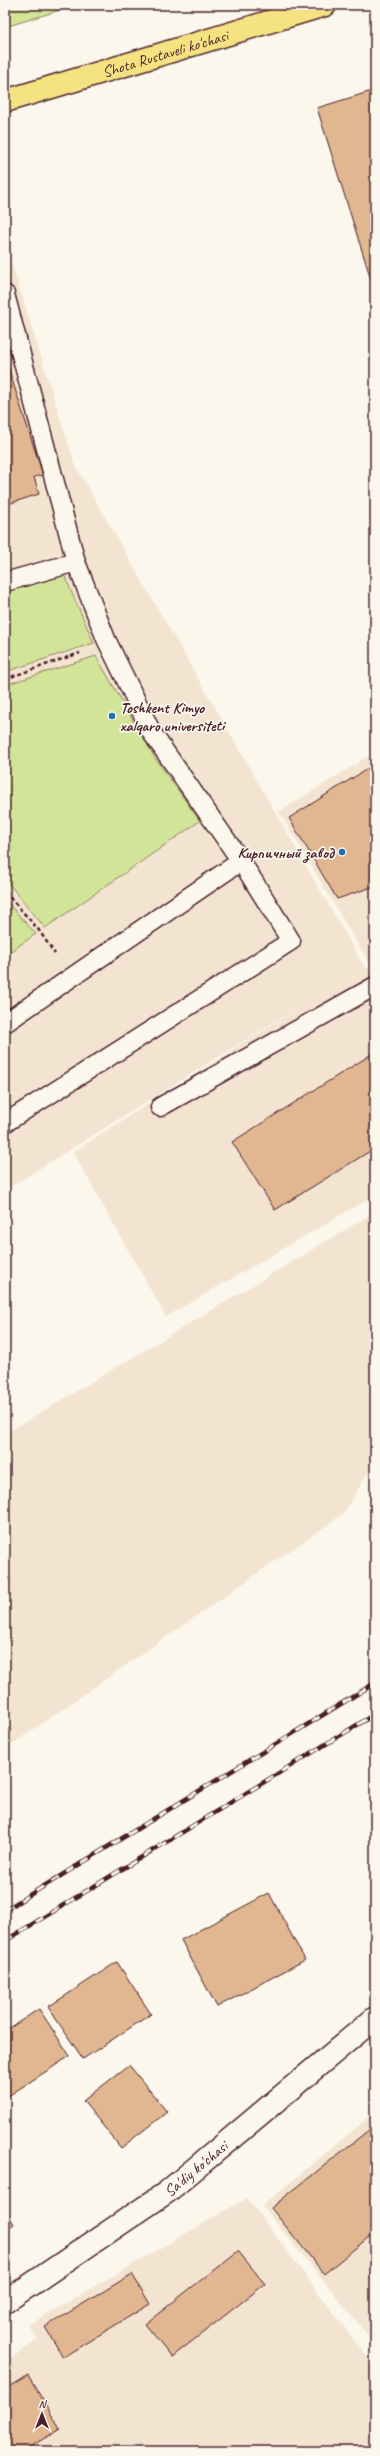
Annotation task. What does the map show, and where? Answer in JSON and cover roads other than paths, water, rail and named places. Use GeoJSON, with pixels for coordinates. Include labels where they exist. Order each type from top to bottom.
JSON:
{"type":"FeatureCollection","features":[{"type":"Feature","properties":{"kind":"main road","name":"Shota Rustaveli ko'chasi"},"geometry":{"type":"LineString","coordinates":[[5,101],[325,5]]}},
{"type":"Feature","properties":{"kind":"street","name":"Sa'diy ko'chasi"},"geometry":{"type":"LineString","coordinates":[[5,2302],[167,2192],[375,2018]]}},
{"type":"Feature","properties":{"kind":"lane"},"geometry":{"type":"LineString","coordinates":[[5,294],[76,562],[108,644],[152,733],[241,861],[291,941],[5,1122]]}},
{"type":"Feature","properties":{"kind":"lane"},"geometry":{"type":"LineString","coordinates":[[5,582],[76,562]]}},
{"type":"Feature","properties":{"kind":"lane"},"geometry":{"type":"LineString","coordinates":[[5,1023],[241,861]]}},
{"type":"Feature","properties":{"kind":"lane"},"geometry":{"type":"LineString","coordinates":[[160,1107],[375,986]]}},
{"type":"Feature","properties":{"kind":"railway"},"geometry":{"type":"LineString","coordinates":[[5,1910],[375,1683]]}},
{"type":"Feature","properties":{"kind":"railway"},"geometry":{"type":"LineString","coordinates":[[5,1941],[375,1714]]}},
{"type":"Feature","properties":{"kind":"place","name":"Toshkent Kimyo xalqaro universiteti"},"geometry":{"type":"Point","coordinates":[112,716]}},
{"type":"Feature","properties":{"kind":"place","name":"Кирпичный завод"},"geometry":{"type":"Point","coordinates":[342,852]}}]}
